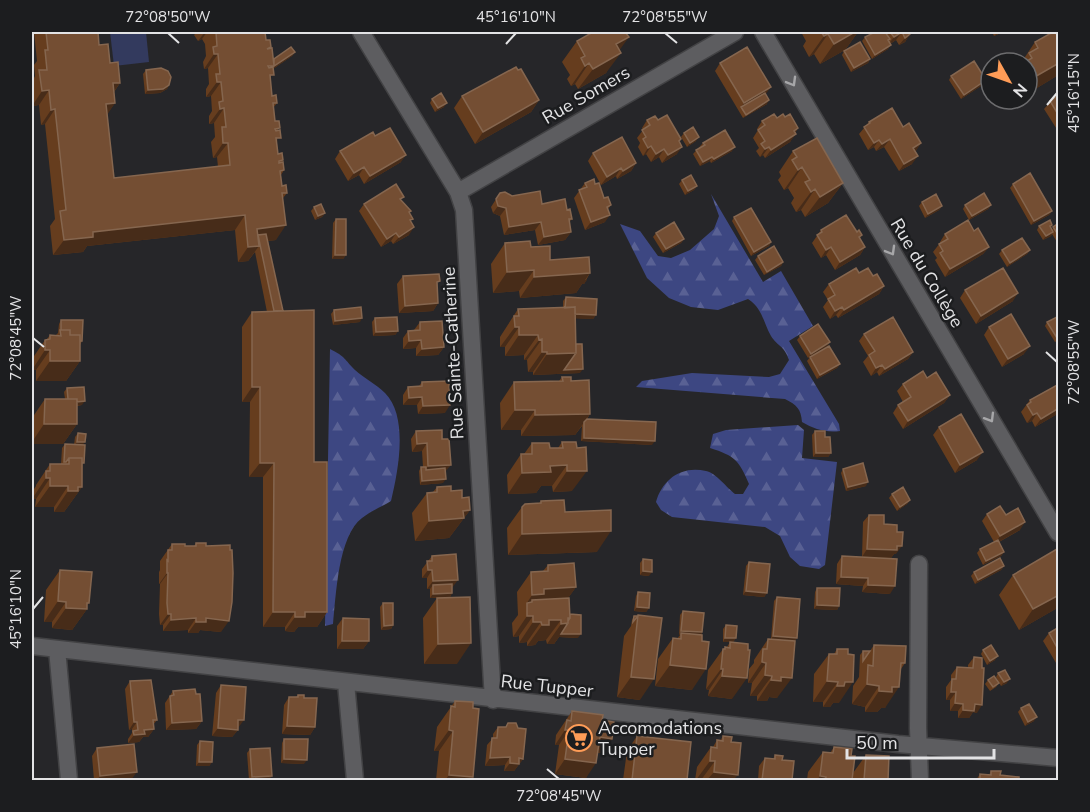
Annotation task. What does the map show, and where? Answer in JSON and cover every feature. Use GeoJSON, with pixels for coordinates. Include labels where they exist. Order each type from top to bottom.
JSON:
{"type":"FeatureCollection","features":[{"type":"Feature","properties":{"kind":"street","name":"Rue Sainte-Catherine"},"geometry":{"type":"LineString","coordinates":[[361,32],[458,192],[464,216],[493,699]]}},
{"type":"Feature","properties":{"kind":"street","name":"Rue Somers"},"geometry":{"type":"LineString","coordinates":[[458,192],[735,32]]}},
{"type":"Feature","properties":{"kind":"street","name":"Rue du Collège"},"geometry":{"type":"LineString","coordinates":[[763,32],[1059,533]]}},
{"type":"Feature","properties":{"kind":"street"},"geometry":{"type":"LineString","coordinates":[[919,564],[920,780]]}},
{"type":"Feature","properties":{"kind":"street","name":"Rue Tupper"},"geometry":{"type":"LineString","coordinates":[[32,646],[919,746],[1059,758]]}},
{"type":"Feature","properties":{"kind":"street"},"geometry":{"type":"LineString","coordinates":[[57,649],[69,780]]}},
{"type":"Feature","properties":{"kind":"street"},"geometry":{"type":"LineString","coordinates":[[346,683],[355,780]]}},
{"type":"Feature","properties":{"kind":"green space"},"geometry":{"type":"Polygon","coordinates":[[[711,194],[763,282],[781,271],[813,326],[789,341],[839,424],[840,431],[820,430],[802,422],[798,408],[785,399],[636,387],[642,381],[692,373],[769,377],[780,374],[789,360],[785,351],[771,336],[760,311],[748,299],[718,310],[691,307],[669,298],[647,278],[620,224],[640,231],[658,256],[671,258],[690,250],[714,229],[719,216],[711,194]]]}},
{"type":"Feature","properties":{"kind":"green space"},"geometry":{"type":"Polygon","coordinates":[[[330,349],[342,356],[355,370],[385,393],[397,416],[400,445],[391,501],[362,518],[348,538],[337,583],[333,624],[325,626],[330,349]]]}},
{"type":"Feature","properties":{"kind":"green space"},"geometry":{"type":"Polygon","coordinates":[[[798,425],[804,430],[802,458],[837,462],[825,565],[819,569],[800,566],[790,557],[780,536],[765,527],[672,517],[661,510],[656,502],[668,481],[688,470],[710,472],[735,494],[743,494],[749,484],[739,464],[731,457],[710,448],[713,434],[726,430],[798,425]]]}},
{"type":"Feature","properties":{"kind":"shaded area"},"geometry":{"type":"Polygon","coordinates":[[[110,32],[146,32],[149,62],[114,66],[110,32]]]}},
{"type":"Feature","properties":{"kind":"building"},"geometry":{"type":"Polygon","coordinates":[[[46,32],[98,32],[99,45],[108,44],[110,63],[118,62],[120,83],[113,83],[115,103],[106,104],[114,178],[230,165],[228,143],[223,143],[222,127],[226,127],[224,108],[220,109],[219,102],[223,101],[221,82],[217,82],[216,74],[220,74],[218,54],[214,54],[213,47],[217,46],[216,32],[265,32],[266,40],[270,40],[271,47],[267,49],[272,48],[274,66],[268,66],[273,67],[274,75],[270,75],[272,96],[276,95],[277,103],[273,103],[275,121],[279,121],[280,128],[275,129],[280,130],[281,138],[276,138],[278,154],[282,153],[283,160],[279,161],[279,163],[283,162],[284,170],[280,171],[282,186],[286,185],[287,193],[282,193],[286,225],[257,229],[259,246],[248,247],[245,215],[93,232],[93,237],[64,240],[60,211],[66,210],[55,109],[51,110],[49,90],[42,91],[39,70],[47,70],[46,32]]]}},
{"type":"Feature","properties":{"kind":"building"},"geometry":{"type":"Polygon","coordinates":[[[593,32],[625,32],[629,37],[616,44],[621,53],[593,69],[589,63],[585,66],[581,58],[585,56],[577,41],[593,32]]]}},
{"type":"Feature","properties":{"kind":"building"},"geometry":{"type":"Polygon","coordinates":[[[821,32],[855,32],[834,44],[828,34],[824,36],[821,32]]]}},
{"type":"Feature","properties":{"kind":"building"},"geometry":{"type":"Polygon","coordinates":[[[875,32],[885,32],[891,45],[875,55],[865,37],[875,32]]]}},
{"type":"Feature","properties":{"kind":"building"},"geometry":{"type":"Polygon","coordinates":[[[890,32],[902,32],[894,37],[890,32]]]}},
{"type":"Feature","properties":{"kind":"building"},"geometry":{"type":"Polygon","coordinates":[[[902,32],[909,32],[910,34],[905,38],[902,32]]]}},
{"type":"Feature","properties":{"kind":"building"},"geometry":{"type":"Polygon","coordinates":[[[1053,32],[1059,38],[1059,63],[1039,75],[1039,51],[1033,51],[1038,48],[1035,42],[1053,32]]]}},
{"type":"Feature","properties":{"kind":"building"},"geometry":{"type":"Polygon","coordinates":[[[860,42],[870,59],[854,68],[844,51],[860,42]]]}},
{"type":"Feature","properties":{"kind":"building"},"geometry":{"type":"Polygon","coordinates":[[[291,47],[295,52],[274,66],[274,59],[291,47]]]}},
{"type":"Feature","properties":{"kind":"building"},"geometry":{"type":"Polygon","coordinates":[[[747,47],[771,87],[744,103],[720,63],[747,47]]]}},
{"type":"Feature","properties":{"kind":"building"},"geometry":{"type":"Polygon","coordinates":[[[974,61],[979,69],[979,85],[964,95],[951,76],[974,61]]]}},
{"type":"Feature","properties":{"kind":"building"},"geometry":{"type":"Polygon","coordinates":[[[516,67],[518,70],[521,69],[539,100],[483,132],[462,96],[516,67]]]}},
{"type":"Feature","properties":{"kind":"building"},"geometry":{"type":"Polygon","coordinates":[[[161,68],[168,71],[171,77],[169,85],[163,89],[148,90],[146,70],[161,68]]]}},
{"type":"Feature","properties":{"kind":"building"},"geometry":{"type":"Polygon","coordinates":[[[1059,92],[1059,116],[1050,101],[1058,96],[1059,92]]]}},
{"type":"Feature","properties":{"kind":"building"},"geometry":{"type":"Polygon","coordinates":[[[441,93],[447,103],[438,108],[432,99],[441,93]]]}},
{"type":"Feature","properties":{"kind":"building"},"geometry":{"type":"Polygon","coordinates":[[[765,93],[769,100],[746,115],[741,107],[765,93]]]}},
{"type":"Feature","properties":{"kind":"building"},"geometry":{"type":"Polygon","coordinates":[[[892,108],[903,127],[909,123],[921,143],[913,148],[918,156],[904,164],[890,139],[882,144],[879,140],[874,143],[864,127],[892,108]]]}},
{"type":"Feature","properties":{"kind":"building"},"geometry":{"type":"Polygon","coordinates":[[[774,114],[777,118],[783,114],[785,117],[790,114],[798,128],[794,131],[796,134],[771,150],[769,147],[765,149],[761,144],[765,141],[758,130],[765,125],[762,121],[774,114]]]}},
{"type":"Feature","properties":{"kind":"building"},"geometry":{"type":"Polygon","coordinates":[[[667,115],[681,139],[679,141],[682,147],[668,155],[664,149],[656,154],[651,146],[648,148],[643,139],[646,137],[642,130],[650,125],[647,120],[655,116],[658,120],[667,115]]]}},
{"type":"Feature","properties":{"kind":"building"},"geometry":{"type":"Polygon","coordinates":[[[693,127],[699,137],[690,143],[684,133],[693,127]]]}},
{"type":"Feature","properties":{"kind":"building"},"geometry":{"type":"Polygon","coordinates":[[[390,128],[406,155],[370,176],[364,167],[354,173],[340,151],[373,132],[375,136],[390,128]]]}},
{"type":"Feature","properties":{"kind":"building"},"geometry":{"type":"Polygon","coordinates":[[[725,130],[735,147],[714,159],[712,157],[703,162],[696,150],[725,130]]]}},
{"type":"Feature","properties":{"kind":"building"},"geometry":{"type":"Polygon","coordinates":[[[622,137],[636,163],[623,171],[621,168],[607,177],[593,153],[622,137]]]}},
{"type":"Feature","properties":{"kind":"building"},"geometry":{"type":"Polygon","coordinates":[[[817,138],[843,183],[820,197],[815,189],[811,192],[805,182],[810,180],[802,167],[798,170],[792,160],[797,157],[793,151],[817,138]]]}},
{"type":"Feature","properties":{"kind":"building"},"geometry":{"type":"Polygon","coordinates":[[[1030,173],[1052,211],[1034,221],[1013,184],[1030,173]]]}},
{"type":"Feature","properties":{"kind":"building"},"geometry":{"type":"Polygon","coordinates":[[[691,175],[697,186],[688,191],[682,180],[691,175]]]}},
{"type":"Feature","properties":{"kind":"building"},"geometry":{"type":"Polygon","coordinates":[[[594,179],[595,184],[599,183],[604,198],[608,197],[611,205],[607,207],[610,215],[591,222],[579,190],[587,187],[585,183],[594,179]]]}},
{"type":"Feature","properties":{"kind":"building"},"geometry":{"type":"Polygon","coordinates":[[[396,184],[404,197],[400,199],[411,211],[409,212],[413,219],[410,220],[414,227],[399,237],[396,233],[387,239],[364,204],[396,184]]]}},
{"type":"Feature","properties":{"kind":"building"},"geometry":{"type":"Polygon","coordinates":[[[540,191],[542,204],[565,199],[572,219],[569,219],[571,232],[544,237],[541,222],[509,227],[506,208],[498,206],[496,199],[500,193],[505,192],[512,196],[540,191]]]}},
{"type":"Feature","properties":{"kind":"building"},"geometry":{"type":"Polygon","coordinates":[[[984,193],[991,205],[972,216],[965,205],[984,193]]]}},
{"type":"Feature","properties":{"kind":"building"},"geometry":{"type":"Polygon","coordinates":[[[936,194],[942,206],[928,214],[922,202],[936,194]]]}},
{"type":"Feature","properties":{"kind":"building"},"geometry":{"type":"Polygon","coordinates":[[[321,204],[325,213],[318,216],[314,207],[321,204]]]}},
{"type":"Feature","properties":{"kind":"building"},"geometry":{"type":"Polygon","coordinates":[[[751,208],[771,242],[754,252],[734,217],[751,208]]]}},
{"type":"Feature","properties":{"kind":"building"},"geometry":{"type":"Polygon","coordinates":[[[846,215],[857,232],[859,230],[862,235],[859,237],[865,247],[840,262],[831,247],[826,250],[817,235],[822,232],[821,230],[846,215]]]}},
{"type":"Feature","properties":{"kind":"building"},"geometry":{"type":"Polygon","coordinates":[[[336,219],[346,219],[346,255],[335,255],[336,219]]]}},
{"type":"Feature","properties":{"kind":"building"},"geometry":{"type":"Polygon","coordinates":[[[968,220],[974,231],[978,228],[989,247],[950,269],[940,253],[943,251],[939,244],[948,239],[945,234],[968,220]]]}},
{"type":"Feature","properties":{"kind":"building"},"geometry":{"type":"Polygon","coordinates":[[[1050,220],[1053,232],[1046,236],[1039,226],[1050,220]]]}},
{"type":"Feature","properties":{"kind":"building"},"geometry":{"type":"Polygon","coordinates":[[[674,222],[684,239],[666,249],[656,233],[674,222]]]}},
{"type":"Feature","properties":{"kind":"building"},"geometry":{"type":"Polygon","coordinates":[[[1059,223],[1059,236],[1053,227],[1059,223]]]}},
{"type":"Feature","properties":{"kind":"building"},"geometry":{"type":"Polygon","coordinates":[[[266,234],[283,311],[274,311],[258,235],[266,234]]]}},
{"type":"Feature","properties":{"kind":"building"},"geometry":{"type":"Polygon","coordinates":[[[1022,238],[1030,250],[1010,263],[1002,250],[1022,238]]]}},
{"type":"Feature","properties":{"kind":"building"},"geometry":{"type":"Polygon","coordinates":[[[530,241],[531,247],[550,246],[550,260],[589,257],[590,273],[534,277],[534,270],[507,272],[505,243],[530,241]]]}},
{"type":"Feature","properties":{"kind":"building"},"geometry":{"type":"Polygon","coordinates":[[[774,246],[783,262],[767,272],[758,256],[774,246]]]}},
{"type":"Feature","properties":{"kind":"building"},"geometry":{"type":"Polygon","coordinates":[[[856,268],[859,273],[868,268],[873,276],[877,274],[884,286],[844,310],[842,307],[835,311],[828,299],[835,295],[829,284],[856,268]]]}},
{"type":"Feature","properties":{"kind":"building"},"geometry":{"type":"Polygon","coordinates":[[[1003,268],[1018,293],[981,316],[965,290],[1003,268]]]}},
{"type":"Feature","properties":{"kind":"building"},"geometry":{"type":"Polygon","coordinates":[[[439,274],[438,303],[405,306],[403,276],[439,274]]]}},
{"type":"Feature","properties":{"kind":"building"},"geometry":{"type":"Polygon","coordinates":[[[566,297],[597,299],[596,315],[575,314],[575,307],[565,308],[566,297]]]}},
{"type":"Feature","properties":{"kind":"building"},"geometry":{"type":"Polygon","coordinates":[[[361,307],[362,318],[335,321],[334,310],[361,307]]]}},
{"type":"Feature","properties":{"kind":"building"},"geometry":{"type":"Polygon","coordinates":[[[575,307],[576,353],[547,354],[547,352],[542,352],[542,339],[539,340],[538,335],[519,335],[519,327],[515,327],[514,316],[519,316],[518,309],[575,307]]]}},
{"type":"Feature","properties":{"kind":"building"},"geometry":{"type":"Polygon","coordinates":[[[314,310],[314,462],[327,462],[327,612],[305,612],[305,617],[295,617],[295,612],[273,612],[274,463],[260,463],[260,387],[252,387],[252,312],[314,310]]]}},
{"type":"Feature","properties":{"kind":"building"},"geometry":{"type":"Polygon","coordinates":[[[1011,314],[1030,346],[1008,359],[989,327],[1011,314]]]}},
{"type":"Feature","properties":{"kind":"building"},"geometry":{"type":"Polygon","coordinates":[[[1059,316],[1059,338],[1057,338],[1047,322],[1059,316]]]}},
{"type":"Feature","properties":{"kind":"building"},"geometry":{"type":"Polygon","coordinates":[[[397,317],[398,331],[376,332],[375,318],[397,317]]]}},
{"type":"Feature","properties":{"kind":"building"},"geometry":{"type":"Polygon","coordinates":[[[893,317],[913,352],[885,369],[882,365],[876,368],[869,355],[875,351],[864,334],[893,317]]]}},
{"type":"Feature","properties":{"kind":"building"},"geometry":{"type":"Polygon","coordinates":[[[61,320],[83,320],[82,341],[80,341],[80,335],[70,335],[70,330],[61,330],[61,320]]]}},
{"type":"Feature","properties":{"kind":"building"},"geometry":{"type":"Polygon","coordinates":[[[442,321],[444,347],[422,349],[421,340],[409,341],[408,331],[420,330],[420,322],[442,321]]]}},
{"type":"Feature","properties":{"kind":"building"},"geometry":{"type":"Polygon","coordinates":[[[818,324],[830,342],[811,354],[800,336],[818,324]]]}},
{"type":"Feature","properties":{"kind":"building"},"geometry":{"type":"Polygon","coordinates":[[[60,330],[70,330],[70,335],[80,335],[80,361],[50,361],[50,350],[45,350],[45,340],[50,339],[50,335],[61,336],[60,330]]]}},
{"type":"Feature","properties":{"kind":"building"},"geometry":{"type":"Polygon","coordinates":[[[576,344],[582,344],[583,369],[564,370],[576,353],[576,344]]]}},
{"type":"Feature","properties":{"kind":"building"},"geometry":{"type":"Polygon","coordinates":[[[829,346],[840,364],[820,375],[810,357],[829,346]]]}},
{"type":"Feature","properties":{"kind":"building"},"geometry":{"type":"Polygon","coordinates":[[[923,371],[927,378],[936,372],[950,395],[908,421],[898,405],[911,397],[903,384],[923,371]]]}},
{"type":"Feature","properties":{"kind":"building"},"geometry":{"type":"Polygon","coordinates":[[[562,377],[571,377],[571,381],[589,380],[590,414],[535,415],[535,410],[515,410],[514,382],[563,381],[562,377]]]}},
{"type":"Feature","properties":{"kind":"building"},"geometry":{"type":"Polygon","coordinates":[[[449,381],[450,405],[423,406],[422,397],[409,398],[408,387],[422,386],[422,382],[449,381]]]}},
{"type":"Feature","properties":{"kind":"building"},"geometry":{"type":"Polygon","coordinates":[[[1059,384],[1059,408],[1041,419],[1037,413],[1033,415],[1027,405],[1031,402],[1030,400],[1059,384]]]}},
{"type":"Feature","properties":{"kind":"building"},"geometry":{"type":"Polygon","coordinates":[[[84,387],[85,401],[77,402],[77,399],[68,399],[67,388],[84,387]]]}},
{"type":"Feature","properties":{"kind":"building"},"geometry":{"type":"Polygon","coordinates":[[[45,399],[77,399],[77,424],[44,424],[45,399]]]}},
{"type":"Feature","properties":{"kind":"building"},"geometry":{"type":"Polygon","coordinates":[[[961,414],[983,452],[960,465],[939,427],[961,414]]]}},
{"type":"Feature","properties":{"kind":"building"},"geometry":{"type":"Polygon","coordinates":[[[587,419],[656,422],[655,441],[584,438],[584,422],[587,419]]]}},
{"type":"Feature","properties":{"kind":"building"},"geometry":{"type":"Polygon","coordinates":[[[442,430],[442,439],[449,439],[451,465],[428,466],[427,443],[417,444],[416,431],[442,430]]]}},
{"type":"Feature","properties":{"kind":"building"},"geometry":{"type":"Polygon","coordinates":[[[815,431],[825,431],[825,437],[830,437],[831,453],[816,453],[815,431]]]}},
{"type":"Feature","properties":{"kind":"building"},"geometry":{"type":"Polygon","coordinates":[[[78,433],[86,434],[85,442],[77,442],[78,433]]]}},
{"type":"Feature","properties":{"kind":"building"},"geometry":{"type":"Polygon","coordinates":[[[562,442],[576,442],[577,448],[586,447],[587,471],[567,471],[567,465],[550,466],[551,472],[522,473],[521,454],[532,454],[532,443],[549,443],[550,448],[563,448],[562,442]]]}},
{"type":"Feature","properties":{"kind":"building"},"geometry":{"type":"Polygon","coordinates":[[[65,444],[85,445],[84,463],[82,463],[82,458],[69,458],[64,462],[65,444]]]}},
{"type":"Feature","properties":{"kind":"building"},"geometry":{"type":"Polygon","coordinates":[[[69,458],[82,458],[82,487],[78,487],[78,491],[68,491],[68,486],[50,486],[50,478],[46,478],[46,471],[50,471],[50,464],[69,464],[69,458]]]}},
{"type":"Feature","properties":{"kind":"building"},"geometry":{"type":"Polygon","coordinates":[[[863,463],[868,482],[848,487],[843,469],[863,463]]]}},
{"type":"Feature","properties":{"kind":"building"},"geometry":{"type":"Polygon","coordinates":[[[421,467],[426,467],[426,470],[445,468],[446,479],[422,481],[421,467]]]}},
{"type":"Feature","properties":{"kind":"building"},"geometry":{"type":"Polygon","coordinates":[[[451,486],[451,491],[462,490],[462,498],[469,497],[470,510],[463,511],[464,518],[429,521],[427,493],[437,492],[437,487],[451,486]]]}},
{"type":"Feature","properties":{"kind":"building"},"geometry":{"type":"Polygon","coordinates":[[[903,487],[910,500],[900,507],[892,494],[903,487]]]}},
{"type":"Feature","properties":{"kind":"building"},"geometry":{"type":"Polygon","coordinates":[[[564,500],[565,512],[611,510],[611,531],[522,534],[522,507],[525,504],[564,500]]]}},
{"type":"Feature","properties":{"kind":"building"},"geometry":{"type":"Polygon","coordinates":[[[1000,506],[1006,515],[1018,508],[1025,522],[1000,536],[987,514],[1000,506]]]}},
{"type":"Feature","properties":{"kind":"building"},"geometry":{"type":"Polygon","coordinates":[[[869,515],[884,515],[884,524],[897,525],[897,532],[903,532],[902,546],[897,546],[897,550],[867,549],[869,515]]]}},
{"type":"Feature","properties":{"kind":"building"},"geometry":{"type":"Polygon","coordinates":[[[998,540],[1004,552],[986,561],[980,549],[998,540]]]}},
{"type":"Feature","properties":{"kind":"building"},"geometry":{"type":"Polygon","coordinates":[[[196,543],[206,543],[206,546],[230,545],[233,573],[229,621],[206,618],[206,622],[196,622],[196,618],[171,620],[171,614],[168,614],[168,550],[172,550],[172,544],[196,546],[196,543]]]}},
{"type":"Feature","properties":{"kind":"building"},"geometry":{"type":"Polygon","coordinates":[[[1057,549],[1059,551],[1059,595],[1033,609],[1013,575],[1057,549]]]}},
{"type":"Feature","properties":{"kind":"building"},"geometry":{"type":"Polygon","coordinates":[[[456,554],[458,580],[433,581],[432,570],[428,570],[427,561],[432,561],[432,556],[456,554]]]}},
{"type":"Feature","properties":{"kind":"building"},"geometry":{"type":"Polygon","coordinates":[[[842,556],[897,559],[895,586],[868,585],[868,578],[841,577],[842,556]]]}},
{"type":"Feature","properties":{"kind":"building"},"geometry":{"type":"Polygon","coordinates":[[[1000,558],[1004,566],[978,580],[974,572],[1000,558]]]}},
{"type":"Feature","properties":{"kind":"building"},"geometry":{"type":"Polygon","coordinates":[[[643,559],[652,560],[652,572],[643,571],[643,559]]]}},
{"type":"Feature","properties":{"kind":"building"},"geometry":{"type":"Polygon","coordinates":[[[749,562],[770,564],[767,593],[746,591],[749,562]]]}},
{"type":"Feature","properties":{"kind":"building"},"geometry":{"type":"Polygon","coordinates":[[[574,563],[576,587],[544,589],[544,594],[532,595],[531,572],[548,571],[548,565],[574,563]]]}},
{"type":"Feature","properties":{"kind":"building"},"geometry":{"type":"Polygon","coordinates":[[[60,570],[92,572],[87,609],[66,608],[66,602],[58,601],[60,570]]]}},
{"type":"Feature","properties":{"kind":"building"},"geometry":{"type":"Polygon","coordinates":[[[452,584],[452,593],[433,594],[433,585],[452,584]]]}},
{"type":"Feature","properties":{"kind":"building"},"geometry":{"type":"Polygon","coordinates":[[[817,588],[840,588],[839,606],[817,605],[817,588]]]}},
{"type":"Feature","properties":{"kind":"building"},"geometry":{"type":"Polygon","coordinates":[[[638,592],[650,593],[649,608],[637,607],[638,592]]]}},
{"type":"Feature","properties":{"kind":"building"},"geometry":{"type":"Polygon","coordinates":[[[470,597],[471,643],[438,644],[437,598],[470,597]]]}},
{"type":"Feature","properties":{"kind":"building"},"geometry":{"type":"Polygon","coordinates":[[[777,597],[800,599],[797,638],[773,636],[777,597]]]}},
{"type":"Feature","properties":{"kind":"building"},"geometry":{"type":"Polygon","coordinates":[[[569,598],[568,623],[561,624],[561,620],[549,620],[549,625],[542,625],[541,622],[533,622],[533,616],[527,616],[527,603],[532,600],[569,598]]]}},
{"type":"Feature","properties":{"kind":"building"},"geometry":{"type":"Polygon","coordinates":[[[383,603],[393,603],[393,625],[384,626],[383,603]]]}},
{"type":"Feature","properties":{"kind":"building"},"geometry":{"type":"Polygon","coordinates":[[[683,611],[704,613],[702,632],[681,631],[683,611]]]}},
{"type":"Feature","properties":{"kind":"building"},"geometry":{"type":"Polygon","coordinates":[[[570,614],[581,615],[581,634],[561,634],[568,623],[570,614]]]}},
{"type":"Feature","properties":{"kind":"building"},"geometry":{"type":"Polygon","coordinates":[[[638,615],[662,618],[654,679],[631,677],[638,615]]]}},
{"type":"Feature","properties":{"kind":"building"},"geometry":{"type":"Polygon","coordinates":[[[343,618],[369,619],[369,641],[342,641],[343,618]]]}},
{"type":"Feature","properties":{"kind":"building"},"geometry":{"type":"Polygon","coordinates":[[[726,625],[737,626],[736,638],[725,638],[726,625]]]}},
{"type":"Feature","properties":{"kind":"building"},"geometry":{"type":"Polygon","coordinates":[[[1059,627],[1059,651],[1049,633],[1059,627]]]}},
{"type":"Feature","properties":{"kind":"building"},"geometry":{"type":"Polygon","coordinates":[[[681,633],[702,635],[702,641],[709,642],[706,669],[670,665],[673,638],[681,639],[681,633]]]}},
{"type":"Feature","properties":{"kind":"building"},"geometry":{"type":"Polygon","coordinates":[[[768,639],[795,641],[792,678],[781,677],[781,681],[771,680],[772,676],[765,675],[766,663],[762,662],[763,649],[767,649],[768,639]]]}},
{"type":"Feature","properties":{"kind":"building"},"geometry":{"type":"Polygon","coordinates":[[[730,642],[748,644],[748,650],[750,650],[747,678],[722,676],[723,649],[730,648],[730,642]]]}},
{"type":"Feature","properties":{"kind":"building"},"geometry":{"type":"Polygon","coordinates":[[[874,645],[906,646],[905,663],[901,663],[899,687],[892,687],[892,692],[879,691],[879,686],[867,684],[868,665],[873,666],[874,645]]]}},
{"type":"Feature","properties":{"kind":"building"},"geometry":{"type":"Polygon","coordinates":[[[991,645],[998,656],[990,661],[983,650],[991,645]]]}},
{"type":"Feature","properties":{"kind":"building"},"geometry":{"type":"Polygon","coordinates":[[[837,649],[848,649],[848,654],[854,655],[853,682],[845,682],[844,686],[837,686],[838,682],[827,681],[829,654],[837,654],[837,649]]]}},
{"type":"Feature","properties":{"kind":"building"},"geometry":{"type":"Polygon","coordinates":[[[863,651],[870,651],[863,661],[863,651]]]}},
{"type":"Feature","properties":{"kind":"building"},"geometry":{"type":"Polygon","coordinates":[[[974,657],[982,658],[982,668],[984,668],[982,705],[975,704],[974,711],[963,710],[963,704],[955,703],[956,692],[951,692],[952,679],[956,679],[957,667],[973,668],[974,657]]]}},
{"type":"Feature","properties":{"kind":"building"},"geometry":{"type":"Polygon","coordinates":[[[1005,670],[1010,679],[1004,682],[998,673],[1005,670]]]}},
{"type":"Feature","properties":{"kind":"building"},"geometry":{"type":"Polygon","coordinates":[[[994,676],[999,683],[993,687],[988,680],[994,676]]]}},
{"type":"Feature","properties":{"kind":"building"},"geometry":{"type":"Polygon","coordinates":[[[151,680],[157,720],[153,720],[154,729],[144,730],[145,734],[134,735],[133,731],[138,730],[137,722],[134,722],[130,681],[151,680]]]}},
{"type":"Feature","properties":{"kind":"building"},"geometry":{"type":"Polygon","coordinates":[[[221,685],[246,687],[244,720],[238,720],[238,730],[218,728],[221,685]]]}},
{"type":"Feature","properties":{"kind":"building"},"geometry":{"type":"Polygon","coordinates":[[[195,689],[196,694],[200,694],[202,721],[172,723],[170,696],[174,695],[173,691],[195,689]]]}},
{"type":"Feature","properties":{"kind":"building"},"geometry":{"type":"Polygon","coordinates":[[[298,695],[304,695],[304,698],[317,698],[315,727],[287,726],[289,697],[298,697],[298,695]]]}},
{"type":"Feature","properties":{"kind":"building"},"geometry":{"type":"Polygon","coordinates":[[[455,701],[473,702],[473,708],[479,709],[473,777],[449,775],[453,731],[449,730],[451,706],[455,707],[455,701]]]}},
{"type":"Feature","properties":{"kind":"building"},"geometry":{"type":"Polygon","coordinates":[[[1029,704],[1037,717],[1028,722],[1021,708],[1029,704]]]}},
{"type":"Feature","properties":{"kind":"building"},"geometry":{"type":"Polygon","coordinates":[[[572,711],[603,715],[602,720],[614,722],[612,739],[600,737],[596,763],[565,759],[569,730],[565,730],[567,720],[571,721],[572,711]]]}},
{"type":"Feature","properties":{"kind":"building"},"geometry":{"type":"Polygon","coordinates":[[[508,723],[516,723],[518,728],[526,729],[523,759],[519,758],[519,764],[510,763],[510,757],[490,758],[492,738],[497,738],[498,727],[506,727],[508,723]]]}},
{"type":"Feature","properties":{"kind":"building"},"geometry":{"type":"Polygon","coordinates":[[[637,736],[691,742],[687,780],[632,780],[637,736]]]}},
{"type":"Feature","properties":{"kind":"building"},"geometry":{"type":"Polygon","coordinates":[[[723,736],[732,737],[731,742],[741,743],[738,775],[714,772],[715,761],[710,761],[711,747],[717,748],[717,740],[723,741],[723,736]]]}},
{"type":"Feature","properties":{"kind":"building"},"geometry":{"type":"Polygon","coordinates":[[[284,739],[308,739],[307,760],[284,759],[284,739]]]}},
{"type":"Feature","properties":{"kind":"building"},"geometry":{"type":"Polygon","coordinates":[[[200,741],[213,742],[212,762],[199,762],[200,741]]]}},
{"type":"Feature","properties":{"kind":"building"},"geometry":{"type":"Polygon","coordinates":[[[134,744],[137,772],[100,776],[97,748],[134,744]]]}},
{"type":"Feature","properties":{"kind":"building"},"geometry":{"type":"Polygon","coordinates":[[[834,747],[852,749],[851,756],[855,756],[852,780],[825,780],[826,777],[820,776],[823,752],[833,753],[834,747]]]}},
{"type":"Feature","properties":{"kind":"building"},"geometry":{"type":"Polygon","coordinates":[[[270,748],[272,776],[252,777],[250,749],[270,748]]]}},
{"type":"Feature","properties":{"kind":"building"},"geometry":{"type":"Polygon","coordinates":[[[775,755],[783,756],[782,760],[794,761],[792,780],[762,780],[765,758],[775,759],[775,755]]]}},
{"type":"Feature","properties":{"kind":"building"},"geometry":{"type":"Polygon","coordinates":[[[866,755],[889,756],[888,780],[864,780],[866,755]]]}},
{"type":"Feature","properties":{"kind":"building"},"geometry":{"type":"Polygon","coordinates":[[[991,771],[1001,771],[1000,775],[1019,777],[1019,780],[980,780],[980,774],[991,775],[991,771]]]}},
{"type":"Feature","properties":{"kind":"place","name":"Accomodations Tupper"},"geometry":{"type":"Point","coordinates":[579,738]}}]}
